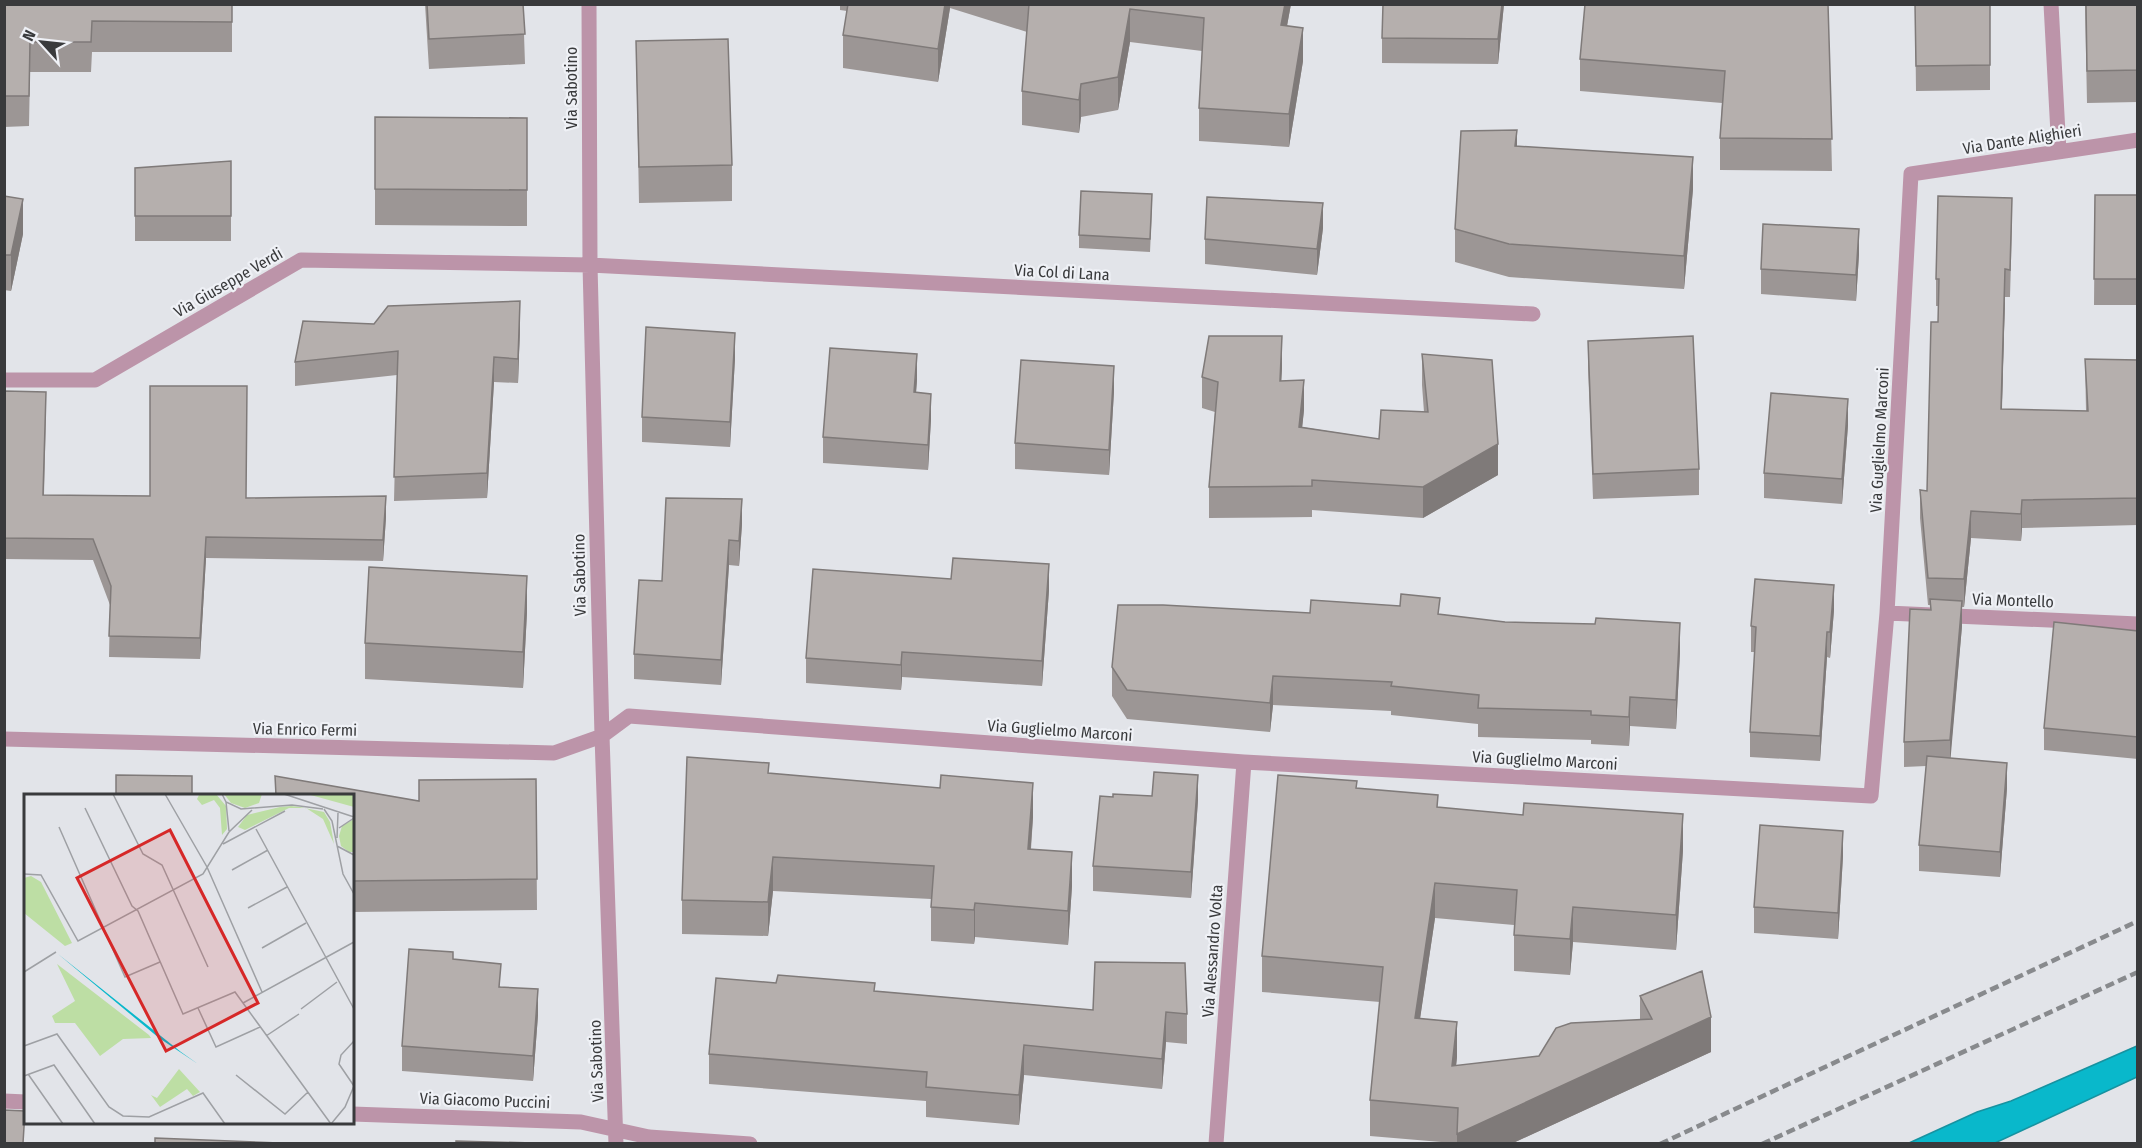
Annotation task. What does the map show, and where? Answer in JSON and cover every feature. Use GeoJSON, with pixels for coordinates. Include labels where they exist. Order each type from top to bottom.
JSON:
{"type":"FeatureCollection","features":[{"type":"Feature","properties":{"kind":"street","name":"Via Sabotino"},"geometry":{"type":"LineString","coordinates":[[589,4],[590,265],[602,736],[616,1137]]}},
{"type":"Feature","properties":{"kind":"street"},"geometry":{"type":"LineString","coordinates":[[2051,4],[2059,152]]}},
{"type":"Feature","properties":{"kind":"street","name":"Via Dante Alighieri"},"geometry":{"type":"LineString","coordinates":[[1911,174],[2138,140]]}},
{"type":"Feature","properties":{"kind":"street","name":"Via Guglielmo Marconi"},"geometry":{"type":"LineString","coordinates":[[602,736],[630,716],[1244,762],[1871,796],[1887,613],[1911,174]]}},
{"type":"Feature","properties":{"kind":"street","name":"Via Giuseppe Verdi"},"geometry":{"type":"LineString","coordinates":[[4,380],[95,380],[302,260],[590,265]]}},
{"type":"Feature","properties":{"kind":"street","name":"Via Col di Lana"},"geometry":{"type":"LineString","coordinates":[[590,265],[1533,315]]}},
{"type":"Feature","properties":{"kind":"street","name":"Via Montello"},"geometry":{"type":"LineString","coordinates":[[1887,613],[2138,624]]}},
{"type":"Feature","properties":{"kind":"street","name":"Via Enrico Fermi"},"geometry":{"type":"LineString","coordinates":[[4,739],[554,753],[602,736]]}},
{"type":"Feature","properties":{"kind":"street","name":"Via Alessandro Volta"},"geometry":{"type":"LineString","coordinates":[[1216,1143],[1244,762]]}},
{"type":"Feature","properties":{"kind":"street"},"geometry":{"type":"LineString","coordinates":[[4,1101],[24,1102]]}},
{"type":"Feature","properties":{"kind":"street","name":"Via Giacomo Puccini"},"geometry":{"type":"LineString","coordinates":[[354,1114],[581,1122],[616,1137]]}},
{"type":"Feature","properties":{"kind":"street"},"geometry":{"type":"LineString","coordinates":[[616,1137],[750,1143]]}},
{"type":"Feature","properties":{"kind":"water"},"geometry":{"type":"Polygon","coordinates":[[[2137,1046],[2137,1077],[1995,1143],[1909,1143],[1977,1112],[2011,1101],[2137,1046]]]}},
{"type":"Feature","properties":{"kind":"building"},"geometry":{"type":"Polygon","coordinates":[[[4,4],[232,4],[232,22],[92,21],[91,42],[30,42],[29,96],[4,96],[4,4]]]}},
{"type":"Feature","properties":{"kind":"building"},"geometry":{"type":"Polygon","coordinates":[[[427,4],[523,4],[525,34],[429,39],[427,4]]]}},
{"type":"Feature","properties":{"kind":"building"},"geometry":{"type":"Polygon","coordinates":[[[848,4],[945,4],[938,49],[843,35],[848,4]]]}},
{"type":"Feature","properties":{"kind":"building"},"geometry":{"type":"Polygon","coordinates":[[[1029,4],[1285,4],[1281,25],[1303,28],[1289,114],[1199,108],[1204,18],[1130,9],[1118,77],[1081,84],[1079,100],[1022,91],[1029,4]]]}},
{"type":"Feature","properties":{"kind":"building"},"geometry":{"type":"Polygon","coordinates":[[[1383,4],[1502,4],[1498,39],[1382,38],[1383,4]]]}},
{"type":"Feature","properties":{"kind":"building"},"geometry":{"type":"Polygon","coordinates":[[[1585,4],[1828,4],[1832,139],[1720,138],[1725,71],[1580,59],[1585,4]]]}},
{"type":"Feature","properties":{"kind":"building"},"geometry":{"type":"Polygon","coordinates":[[[1915,4],[1990,4],[1990,65],[1916,66],[1915,4]]]}},
{"type":"Feature","properties":{"kind":"building"},"geometry":{"type":"Polygon","coordinates":[[[2086,4],[2138,4],[2138,70],[2087,71],[2086,4]]]}},
{"type":"Feature","properties":{"kind":"building"},"geometry":{"type":"Polygon","coordinates":[[[728,39],[732,165],[639,167],[636,41],[728,39]]]}},
{"type":"Feature","properties":{"kind":"building"},"geometry":{"type":"Polygon","coordinates":[[[375,117],[527,118],[527,190],[375,189],[375,117]]]}},
{"type":"Feature","properties":{"kind":"building"},"geometry":{"type":"Polygon","coordinates":[[[1517,130],[1515,146],[1693,157],[1684,256],[1509,244],[1455,229],[1461,131],[1517,130]]]}},
{"type":"Feature","properties":{"kind":"building"},"geometry":{"type":"Polygon","coordinates":[[[231,161],[231,216],[135,216],[135,168],[231,161]]]}},
{"type":"Feature","properties":{"kind":"building"},"geometry":{"type":"Polygon","coordinates":[[[1081,191],[1152,194],[1150,239],[1079,235],[1081,191]]]}},
{"type":"Feature","properties":{"kind":"building"},"geometry":{"type":"Polygon","coordinates":[[[2095,195],[2138,195],[2138,279],[2094,279],[2095,195]]]}},
{"type":"Feature","properties":{"kind":"building"},"geometry":{"type":"Polygon","coordinates":[[[4,196],[23,199],[11,255],[4,255],[4,196]]]}},
{"type":"Feature","properties":{"kind":"building"},"geometry":{"type":"Polygon","coordinates":[[[1938,196],[2012,198],[2010,270],[2005,269],[2001,409],[2088,411],[2085,359],[2138,360],[2138,498],[2022,500],[2021,514],[1971,511],[1964,579],[1928,578],[1920,490],[1927,491],[1931,322],[1938,322],[1939,279],[1936,279],[1938,196]]]}},
{"type":"Feature","properties":{"kind":"building"},"geometry":{"type":"Polygon","coordinates":[[[1207,197],[1323,203],[1317,249],[1205,239],[1207,197]]]}},
{"type":"Feature","properties":{"kind":"building"},"geometry":{"type":"Polygon","coordinates":[[[1763,224],[1859,229],[1856,275],[1761,269],[1763,224]]]}},
{"type":"Feature","properties":{"kind":"building"},"geometry":{"type":"Polygon","coordinates":[[[520,301],[518,359],[494,357],[487,473],[394,477],[398,351],[295,362],[303,321],[374,324],[388,306],[520,301]]]}},
{"type":"Feature","properties":{"kind":"building"},"geometry":{"type":"Polygon","coordinates":[[[646,327],[735,333],[730,422],[642,417],[646,327]]]}},
{"type":"Feature","properties":{"kind":"building"},"geometry":{"type":"Polygon","coordinates":[[[1209,336],[1282,336],[1280,381],[1304,380],[1299,427],[1379,439],[1381,410],[1428,412],[1422,354],[1492,360],[1498,444],[1423,487],[1312,480],[1312,486],[1209,487],[1218,382],[1202,377],[1209,336]]]}},
{"type":"Feature","properties":{"kind":"building"},"geometry":{"type":"Polygon","coordinates":[[[1693,336],[1699,469],[1593,474],[1588,341],[1693,336]]]}},
{"type":"Feature","properties":{"kind":"building"},"geometry":{"type":"Polygon","coordinates":[[[830,348],[917,354],[914,392],[931,394],[928,445],[823,437],[830,348]]]}},
{"type":"Feature","properties":{"kind":"building"},"geometry":{"type":"Polygon","coordinates":[[[1021,360],[1114,366],[1109,450],[1015,443],[1021,360]]]}},
{"type":"Feature","properties":{"kind":"building"},"geometry":{"type":"Polygon","coordinates":[[[150,386],[247,386],[246,498],[386,496],[383,540],[206,537],[200,638],[109,636],[111,586],[93,539],[4,538],[5,391],[46,392],[43,495],[150,496],[150,386]]]}},
{"type":"Feature","properties":{"kind":"building"},"geometry":{"type":"Polygon","coordinates":[[[1771,393],[1848,399],[1842,479],[1764,473],[1771,393]]]}},
{"type":"Feature","properties":{"kind":"building"},"geometry":{"type":"Polygon","coordinates":[[[666,498],[742,499],[739,541],[729,540],[721,660],[634,654],[639,580],[662,581],[666,498]]]}},
{"type":"Feature","properties":{"kind":"building"},"geometry":{"type":"Polygon","coordinates":[[[953,558],[1049,564],[1042,661],[902,652],[901,665],[806,658],[813,569],[951,579],[953,558]]]}},
{"type":"Feature","properties":{"kind":"building"},"geometry":{"type":"Polygon","coordinates":[[[369,567],[527,576],[523,652],[365,643],[369,567]]]}},
{"type":"Feature","properties":{"kind":"building"},"geometry":{"type":"Polygon","coordinates":[[[1755,579],[1834,585],[1830,632],[1827,632],[1820,736],[1750,732],[1756,627],[1751,626],[1755,579]]]}},
{"type":"Feature","properties":{"kind":"building"},"geometry":{"type":"Polygon","coordinates":[[[1401,594],[1440,598],[1438,614],[1505,622],[1595,624],[1596,618],[1680,623],[1676,700],[1630,697],[1629,717],[1591,715],[1591,711],[1478,708],[1479,695],[1391,686],[1392,682],[1273,676],[1270,703],[1127,690],[1112,667],[1118,605],[1163,605],[1310,613],[1311,600],[1400,606],[1401,594]]]}},
{"type":"Feature","properties":{"kind":"building"},"geometry":{"type":"Polygon","coordinates":[[[1930,599],[1962,601],[1950,740],[1904,742],[1910,609],[1931,610],[1930,599]]]}},
{"type":"Feature","properties":{"kind":"building"},"geometry":{"type":"Polygon","coordinates":[[[2054,622],[2138,631],[2138,737],[2044,728],[2054,622]]]}},
{"type":"Feature","properties":{"kind":"building"},"geometry":{"type":"Polygon","coordinates":[[[1927,756],[2007,763],[2000,852],[1919,845],[1927,756]]]}},
{"type":"Feature","properties":{"kind":"building"},"geometry":{"type":"Polygon","coordinates":[[[687,757],[769,763],[768,773],[940,788],[941,775],[1033,783],[1028,849],[1072,852],[1068,911],[975,903],[974,910],[931,907],[934,866],[773,857],[768,902],[682,900],[687,757]]]}},
{"type":"Feature","properties":{"kind":"building"},"geometry":{"type":"Polygon","coordinates":[[[1154,772],[1198,775],[1191,872],[1093,866],[1100,796],[1113,797],[1113,794],[1152,796],[1154,772]]]}},
{"type":"Feature","properties":{"kind":"building"},"geometry":{"type":"Polygon","coordinates":[[[116,775],[192,776],[192,794],[116,794],[116,775]]]}},
{"type":"Feature","properties":{"kind":"building"},"geometry":{"type":"Polygon","coordinates":[[[1278,775],[1357,781],[1356,788],[1438,795],[1437,807],[1523,815],[1524,803],[1683,814],[1676,915],[1573,907],[1570,939],[1514,935],[1517,890],[1435,883],[1415,1018],[1457,1022],[1452,1066],[1539,1056],[1556,1028],[1571,1023],[1652,1019],[1640,996],[1702,971],[1711,1017],[1457,1134],[1458,1108],[1370,1100],[1383,967],[1262,956],[1278,775]]]}},
{"type":"Feature","properties":{"kind":"building"},"geometry":{"type":"Polygon","coordinates":[[[275,776],[419,801],[419,780],[536,779],[537,879],[354,881],[354,794],[276,794],[275,776]]]}},
{"type":"Feature","properties":{"kind":"building"},"geometry":{"type":"Polygon","coordinates":[[[1760,825],[1843,831],[1838,913],[1754,907],[1760,825]]]}},
{"type":"Feature","properties":{"kind":"building"},"geometry":{"type":"Polygon","coordinates":[[[409,949],[453,952],[453,959],[501,964],[499,987],[538,989],[533,1056],[402,1046],[409,949]]]}},
{"type":"Feature","properties":{"kind":"building"},"geometry":{"type":"Polygon","coordinates":[[[1095,962],[1185,963],[1187,1014],[1166,1012],[1162,1059],[1024,1045],[1019,1095],[926,1087],[927,1072],[709,1054],[716,978],[776,983],[778,975],[875,983],[874,991],[1093,1010],[1095,962]]]}},
{"type":"Feature","properties":{"kind":"building"},"geometry":{"type":"Polygon","coordinates":[[[4,1110],[24,1111],[23,1143],[4,1143],[4,1110]]]}},
{"type":"Feature","properties":{"kind":"building"},"geometry":{"type":"Polygon","coordinates":[[[155,1138],[279,1143],[155,1143],[155,1138]]]}},
{"type":"Feature","properties":{"kind":"building"},"geometry":{"type":"Polygon","coordinates":[[[456,1141],[534,1143],[456,1143],[456,1141]]]}},
{"type":"Feature","properties":{"kind":"railway"},"geometry":{"type":"LineString","coordinates":[[1660,1144],[2138,921]]}},
{"type":"Feature","properties":{"kind":"railway"},"geometry":{"type":"LineString","coordinates":[[1762,1144],[2138,972]]}}]}
